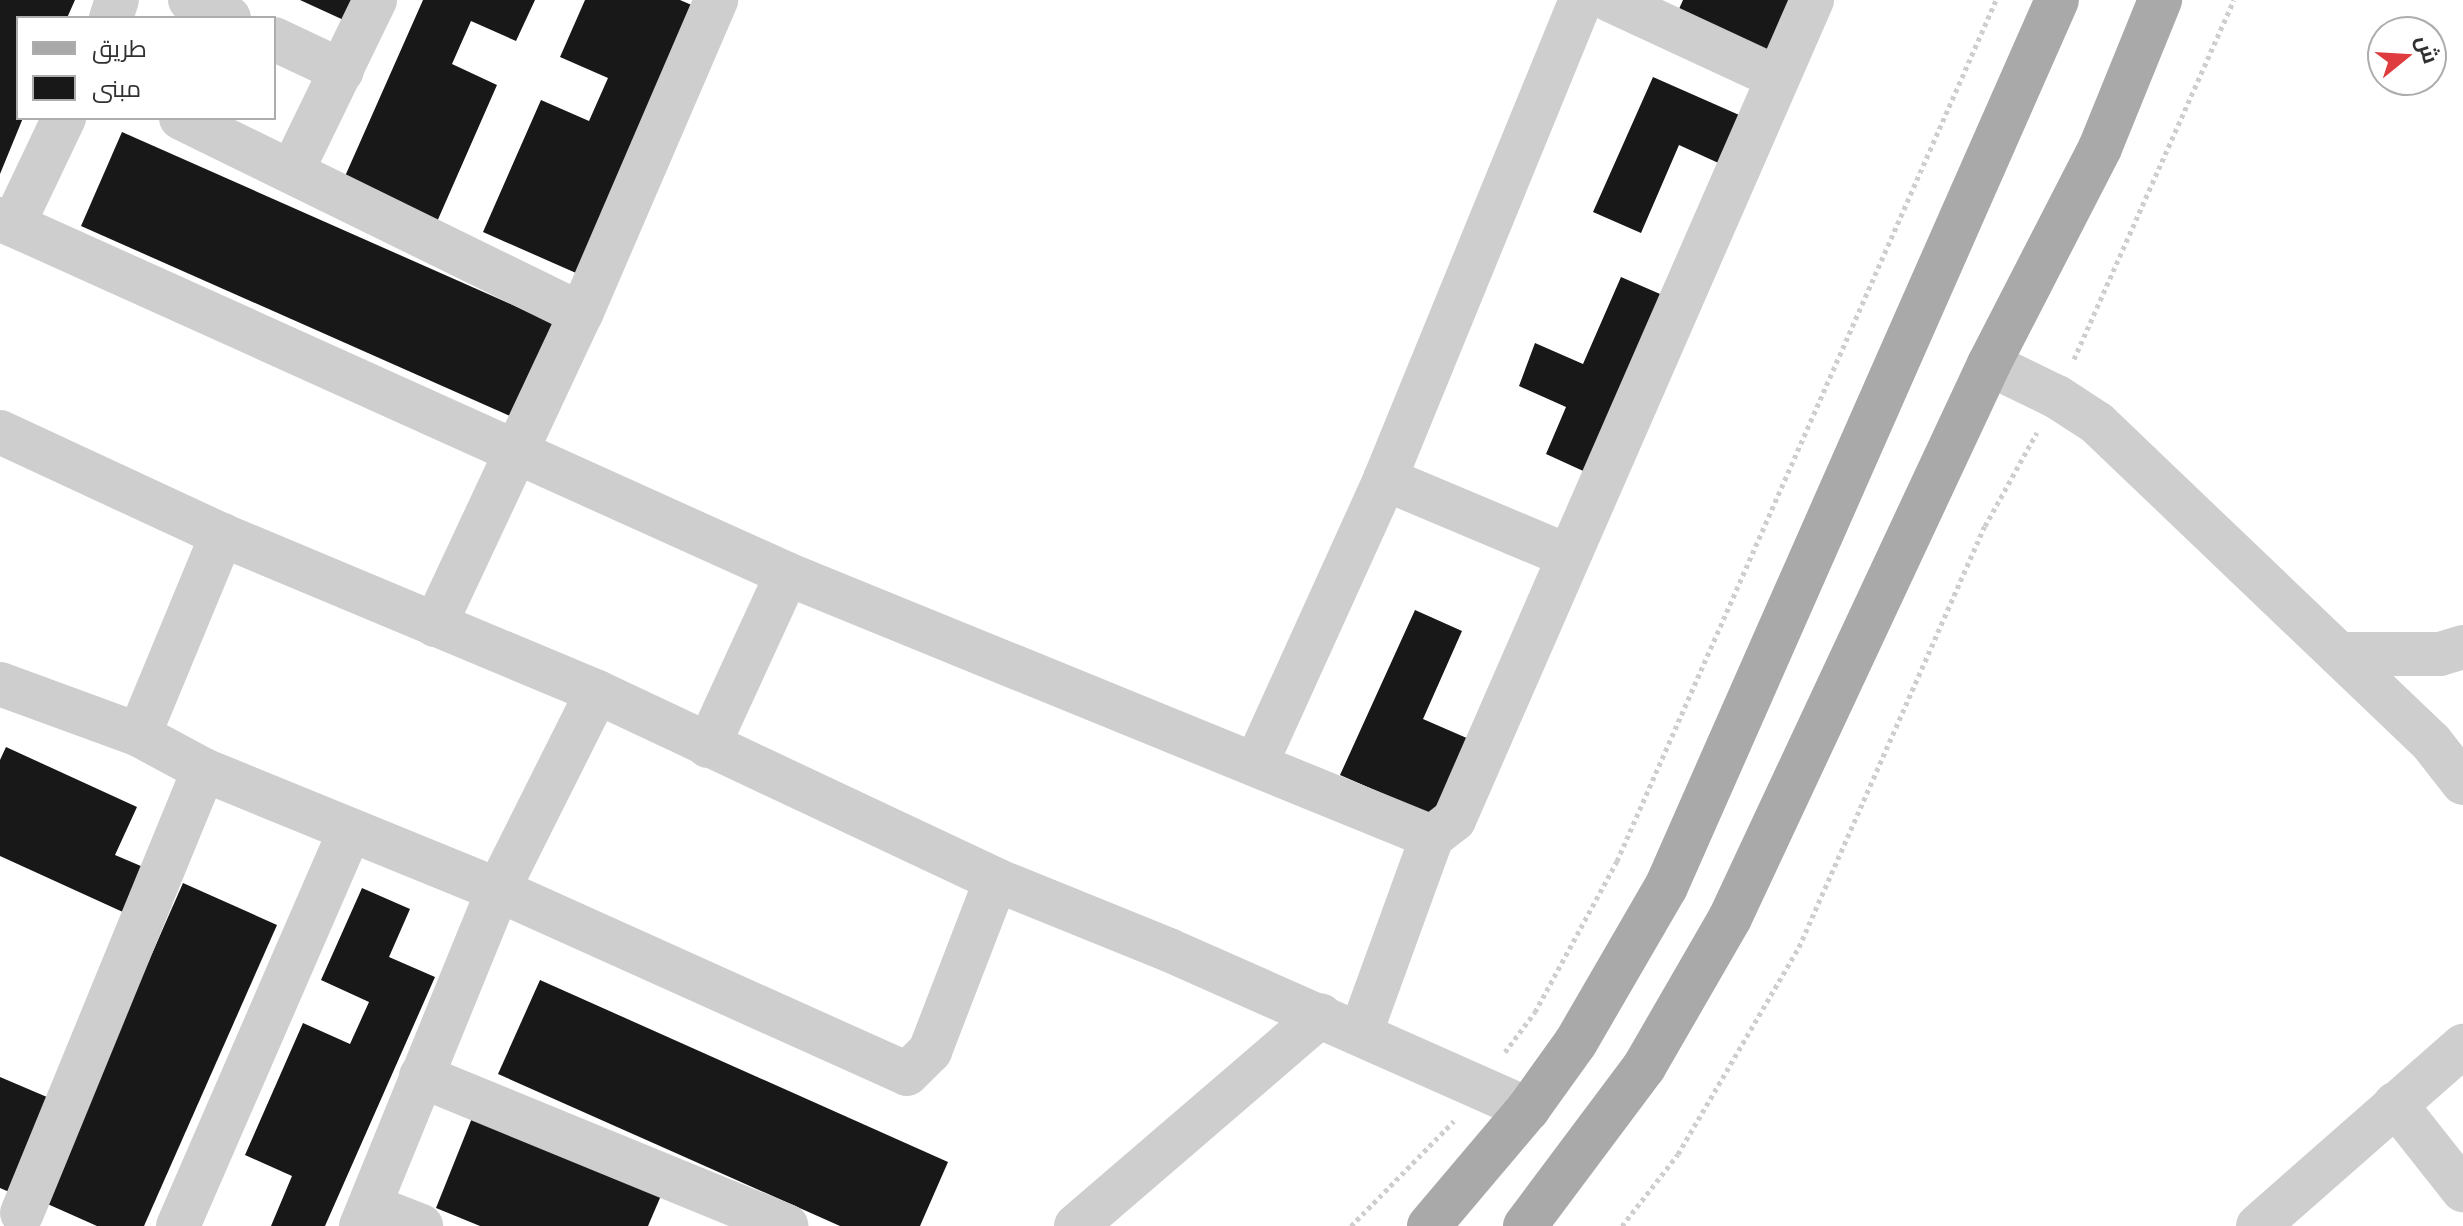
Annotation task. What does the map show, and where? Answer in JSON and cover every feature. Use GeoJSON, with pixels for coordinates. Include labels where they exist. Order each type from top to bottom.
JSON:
{"type":"FeatureCollection","features":[{"type":"Feature","properties":{"kind":"main road"},"geometry":{"type":"LineString","coordinates":[[1429,1226],[1528,1109],[1620,973],[1672,875],[2057,0]]}},
{"type":"Feature","properties":{"kind":"main road"},"geometry":{"type":"LineString","coordinates":[[1525,1226],[1644,1067],[1730,918],[1989,364],[2100,148],[2153,9]]}},
{"type":"Feature","properties":{"kind":"street"},"geometry":{"type":"LineString","coordinates":[[293,169],[375,0]]}},
{"type":"Feature","properties":{"kind":"street"},"geometry":{"type":"LineString","coordinates":[[435,625],[581,314],[716,0]]}},
{"type":"Feature","properties":{"kind":"street"},"geometry":{"type":"LineString","coordinates":[[1256,764],[1385,479],[1581,0]]}},
{"type":"Feature","properties":{"kind":"street"},"geometry":{"type":"LineString","coordinates":[[1610,0],[1778,78]]}},
{"type":"Feature","properties":{"kind":"street"},"geometry":{"type":"LineString","coordinates":[[1361,1032],[1432,837],[1454,820],[1566,555],[1812,0]]}},
{"type":"Feature","properties":{"kind":"street"},"geometry":{"type":"LineString","coordinates":[[276,40],[342,71]]}},
{"type":"Feature","properties":{"kind":"street"},"geometry":{"type":"LineString","coordinates":[[63,120],[7,222],[518,449],[787,574],[1432,837]]}},
{"type":"Feature","properties":{"kind":"street"},"geometry":{"type":"LineString","coordinates":[[185,120],[293,169],[581,314]]}},
{"type":"Feature","properties":{"kind":"street"},"geometry":{"type":"LineString","coordinates":[[1989,364],[2057,397],[2097,423],[2431,742],[2463,783]]}},
{"type":"Feature","properties":{"kind":"street"},"geometry":{"type":"LineString","coordinates":[[0,432],[222,535],[597,692],[996,880],[1361,1032],[1481,1090],[1528,1109]]}},
{"type":"Feature","properties":{"kind":"street"},"geometry":{"type":"LineString","coordinates":[[1385,479],[1566,555]]}},
{"type":"Feature","properties":{"kind":"street"},"geometry":{"type":"LineString","coordinates":[[139,735],[222,535]]}},
{"type":"Feature","properties":{"kind":"street"},"geometry":{"type":"LineString","coordinates":[[708,746],[787,574]]}},
{"type":"Feature","properties":{"kind":"street"},"geometry":{"type":"LineString","coordinates":[[2339,654],[2440,654],[2463,647]]}},
{"type":"Feature","properties":{"kind":"street"},"geometry":{"type":"LineString","coordinates":[[0,684],[139,735],[204,770],[349,833],[498,890],[907,1074],[930,1051],[996,880]]}},
{"type":"Feature","properties":{"kind":"street"},"geometry":{"type":"LineString","coordinates":[[421,1226],[365,1216],[498,890],[597,692]]}},
{"type":"Feature","properties":{"kind":"street"},"geometry":{"type":"LineString","coordinates":[[23,1214],[204,770]]}},
{"type":"Feature","properties":{"kind":"street"},"geometry":{"type":"LineString","coordinates":[[178,1226],[349,833]]}},
{"type":"Feature","properties":{"kind":"street"},"geometry":{"type":"LineString","coordinates":[[1076,1226],[1321,1015]]}},
{"type":"Feature","properties":{"kind":"street"},"geometry":{"type":"LineString","coordinates":[[2258,1226],[2463,1046]]}},
{"type":"Feature","properties":{"kind":"street"},"geometry":{"type":"LineString","coordinates":[[421,1076],[786,1226]]}},
{"type":"Feature","properties":{"kind":"street"},"geometry":{"type":"LineString","coordinates":[[2395,1104],[2463,1190]]}},
{"type":"Feature","properties":{"kind":"path"},"geometry":{"type":"LineString","coordinates":[[1351,1226],[1481,1090],[1535,1012],[1617,861],[1996,0]]}},
{"type":"Feature","properties":{"kind":"path"},"geometry":{"type":"LineString","coordinates":[[1622,1226],[1678,1154],[1799,947],[1985,526],[2057,397],[2234,0]]}},
{"type":"Feature","properties":{"kind":"building"},"geometry":{"type":"Polygon","coordinates":[[[0,0],[75,0],[68,16],[16,16],[16,120],[22,120],[0,174],[0,0]]]}},
{"type":"Feature","properties":{"kind":"building"},"geometry":{"type":"Polygon","coordinates":[[[300,0],[358,0],[348,22],[300,0]]]}},
{"type":"Feature","properties":{"kind":"building"},"geometry":{"type":"Polygon","coordinates":[[[423,0],[535,0],[516,41],[471,21],[452,64],[497,85],[436,224],[342,183],[423,0]]]}},
{"type":"Feature","properties":{"kind":"building"},"geometry":{"type":"Polygon","coordinates":[[[585,0],[680,0],[694,6],[576,273],[483,232],[541,100],[589,121],[608,78],[560,57],[585,0]]]}},
{"type":"Feature","properties":{"kind":"building"},"geometry":{"type":"Polygon","coordinates":[[[1683,0],[1795,0],[1768,60],[1675,18],[1683,0]]]}},
{"type":"Feature","properties":{"kind":"building"},"geometry":{"type":"Polygon","coordinates":[[[1653,77],[1746,118],[1725,166],[1679,145],[1641,233],[1593,212],[1653,77]]]}},
{"type":"Feature","properties":{"kind":"building"},"geometry":{"type":"Polygon","coordinates":[[[122,132],[558,325],[517,419],[81,226],[122,132]]]}},
{"type":"Feature","properties":{"kind":"building"},"geometry":{"type":"Polygon","coordinates":[[[1621,277],[1667,297],[1592,475],[1546,454],[1566,407],[1519,386],[1535,343],[1583,364],[1621,277]]]}},
{"type":"Feature","properties":{"kind":"building"},"geometry":{"type":"Polygon","coordinates":[[[1415,610],[1462,631],[1423,719],[1469,739],[1434,816],[1340,775],[1415,610]]]}},
{"type":"Feature","properties":{"kind":"building"},"geometry":{"type":"Polygon","coordinates":[[[6,747],[137,807],[115,855],[155,872],[136,918],[0,856],[0,760],[6,747]]]}},
{"type":"Feature","properties":{"kind":"building"},"geometry":{"type":"Polygon","coordinates":[[[183,883],[277,925],[144,1226],[97,1226],[43,1202],[183,883]]]}},
{"type":"Feature","properties":{"kind":"building"},"geometry":{"type":"Polygon","coordinates":[[[362,888],[410,909],[389,957],[435,977],[325,1226],[271,1226],[292,1176],[245,1155],[303,1023],[350,1044],[369,1002],[321,980],[362,888]]]}},
{"type":"Feature","properties":{"kind":"building"},"geometry":{"type":"Polygon","coordinates":[[[540,980],[948,1162],[920,1226],[840,1226],[498,1074],[540,980]]]}},
{"type":"Feature","properties":{"kind":"building"},"geometry":{"type":"Polygon","coordinates":[[[0,1077],[54,1100],[14,1194],[0,1188],[0,1077]]]}},
{"type":"Feature","properties":{"kind":"building"},"geometry":{"type":"Polygon","coordinates":[[[474,1113],[663,1191],[648,1226],[480,1226],[436,1208],[474,1113]]]}}]}
